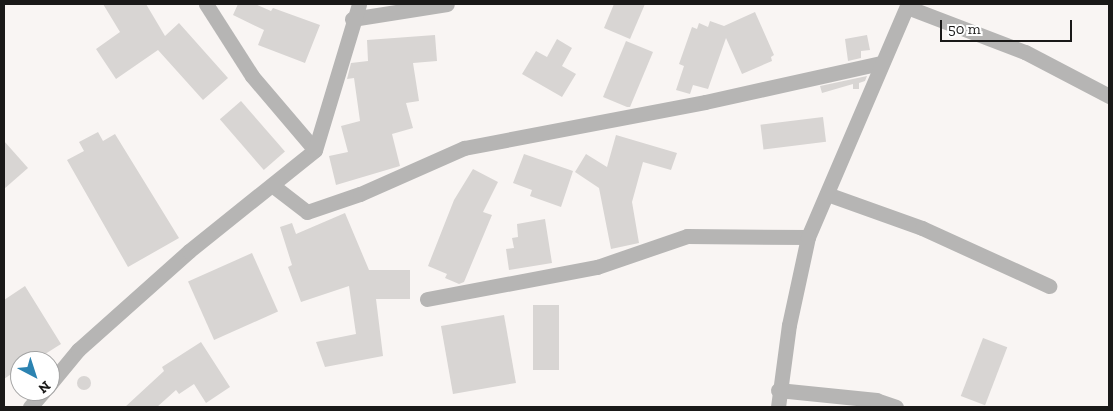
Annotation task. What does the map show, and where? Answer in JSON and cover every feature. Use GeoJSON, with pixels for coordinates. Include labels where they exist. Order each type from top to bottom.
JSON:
{"type":"FeatureCollection","features":[{"type":"Feature","properties":{"kind":"street"},"geometry":{"type":"LineString","coordinates":[[206,4],[252,76],[315,150]]}},
{"type":"Feature","properties":{"kind":"street"},"geometry":{"type":"LineString","coordinates":[[60,372],[78,350],[189,251],[315,150],[352,19],[359,4]]}},
{"type":"Feature","properties":{"kind":"street"},"geometry":{"type":"LineString","coordinates":[[352,19],[447,4]]}},
{"type":"Feature","properties":{"kind":"street"},"geometry":{"type":"LineString","coordinates":[[778,407],[778,390],[808,237],[907,5],[1025,52],[1109,96]]}},
{"type":"Feature","properties":{"kind":"street"},"geometry":{"type":"LineString","coordinates":[[272,185],[307,212],[360,194],[464,148],[705,102],[882,63]]}},
{"type":"Feature","properties":{"kind":"street"},"geometry":{"type":"LineString","coordinates":[[827,194],[922,228],[1049,286]]}},
{"type":"Feature","properties":{"kind":"street"},"geometry":{"type":"LineString","coordinates":[[427,299],[597,267],[686,236],[808,237]]}},
{"type":"Feature","properties":{"kind":"street"},"geometry":{"type":"LineString","coordinates":[[778,390],[876,400],[896,407]]}},
{"type":"Feature","properties":{"kind":"building"},"geometry":{"type":"Polygon","coordinates":[[[103,4],[146,4],[165,36],[179,23],[228,78],[203,100],[158,50],[116,79],[96,49],[120,32],[103,4]]]}},
{"type":"Feature","properties":{"kind":"building"},"geometry":{"type":"Polygon","coordinates":[[[238,4],[255,4],[271,11],[273,8],[320,25],[305,63],[258,45],[264,30],[233,15],[238,4]]]}},
{"type":"Feature","properties":{"kind":"building"},"geometry":{"type":"Polygon","coordinates":[[[614,4],[645,4],[630,39],[604,28],[614,4]]]}},
{"type":"Feature","properties":{"kind":"building"},"geometry":{"type":"Polygon","coordinates":[[[755,12],[774,55],[771,57],[772,61],[742,74],[726,38],[708,89],[693,85],[690,94],[676,90],[684,66],[679,64],[692,27],[697,29],[699,23],[708,27],[710,21],[724,26],[755,12]]]}},
{"type":"Feature","properties":{"kind":"building"},"geometry":{"type":"Polygon","coordinates":[[[435,35],[437,61],[413,63],[419,101],[406,103],[413,128],[392,134],[400,166],[336,185],[329,156],[348,152],[341,126],[360,121],[354,78],[347,79],[351,63],[368,61],[367,40],[435,35]]]}},
{"type":"Feature","properties":{"kind":"building"},"geometry":{"type":"Polygon","coordinates":[[[867,35],[870,50],[861,51],[861,58],[848,61],[845,39],[867,35]]]}},
{"type":"Feature","properties":{"kind":"building"},"geometry":{"type":"Polygon","coordinates":[[[557,39],[572,48],[562,66],[576,74],[562,97],[522,74],[536,51],[547,57],[557,39]]]}},
{"type":"Feature","properties":{"kind":"building"},"geometry":{"type":"Polygon","coordinates":[[[626,41],[653,52],[630,107],[603,97],[626,41]]]}},
{"type":"Feature","properties":{"kind":"building"},"geometry":{"type":"Polygon","coordinates":[[[867,76],[865,81],[859,83],[859,89],[853,89],[853,84],[822,93],[820,86],[867,76]]]}},
{"type":"Feature","properties":{"kind":"building"},"geometry":{"type":"Polygon","coordinates":[[[241,101],[285,152],[264,170],[220,119],[241,101]]]}},
{"type":"Feature","properties":{"kind":"building"},"geometry":{"type":"Polygon","coordinates":[[[823,117],[826,142],[764,149],[760,125],[823,117]]]}},
{"type":"Feature","properties":{"kind":"building"},"geometry":{"type":"Polygon","coordinates":[[[98,132],[103,141],[115,134],[179,238],[128,267],[67,160],[84,151],[79,142],[98,132]]]}},
{"type":"Feature","properties":{"kind":"building"},"geometry":{"type":"Polygon","coordinates":[[[616,135],[677,153],[671,170],[643,162],[632,202],[639,243],[611,249],[599,188],[575,172],[586,154],[607,167],[616,135]]]}},
{"type":"Feature","properties":{"kind":"building"},"geometry":{"type":"Polygon","coordinates":[[[4,141],[28,168],[4,189],[4,141]]]}},
{"type":"Feature","properties":{"kind":"building"},"geometry":{"type":"Polygon","coordinates":[[[524,154],[573,171],[561,207],[530,196],[532,190],[513,183],[524,154]]]}},
{"type":"Feature","properties":{"kind":"building"},"geometry":{"type":"Polygon","coordinates":[[[473,169],[498,182],[483,212],[492,215],[464,282],[459,284],[445,278],[447,274],[428,266],[454,200],[473,169]]]}},
{"type":"Feature","properties":{"kind":"building"},"geometry":{"type":"Polygon","coordinates":[[[345,213],[369,270],[410,270],[410,299],[376,299],[383,356],[325,367],[316,342],[356,334],[349,286],[301,302],[288,267],[292,265],[280,227],[292,223],[296,234],[345,213]]]}},
{"type":"Feature","properties":{"kind":"building"},"geometry":{"type":"Polygon","coordinates":[[[545,219],[552,263],[509,270],[506,249],[514,248],[512,238],[518,237],[517,224],[545,219]]]}},
{"type":"Feature","properties":{"kind":"building"},"geometry":{"type":"Polygon","coordinates":[[[252,253],[278,311],[214,340],[188,281],[252,253]]]}},
{"type":"Feature","properties":{"kind":"building"},"geometry":{"type":"Polygon","coordinates":[[[25,286],[61,344],[50,351],[10,351],[10,375],[4,379],[4,300],[25,286]]]}},
{"type":"Feature","properties":{"kind":"building"},"geometry":{"type":"Polygon","coordinates":[[[533,305],[559,305],[559,370],[533,370],[533,305]]]}},
{"type":"Feature","properties":{"kind":"building"},"geometry":{"type":"Polygon","coordinates":[[[504,315],[516,383],[453,394],[441,326],[504,315]]]}},
{"type":"Feature","properties":{"kind":"building"},"geometry":{"type":"Polygon","coordinates":[[[983,338],[1007,347],[985,405],[961,396],[983,338]]]}},
{"type":"Feature","properties":{"kind":"building"},"geometry":{"type":"Polygon","coordinates":[[[201,342],[230,387],[206,403],[194,384],[179,394],[176,390],[157,407],[125,407],[164,371],[162,367],[201,342]]]}},
{"type":"Feature","properties":{"kind":"building"},"geometry":{"type":"Polygon","coordinates":[[[81,376],[87,376],[91,383],[87,390],[81,390],[77,386],[77,380],[81,376]]]}}]}
